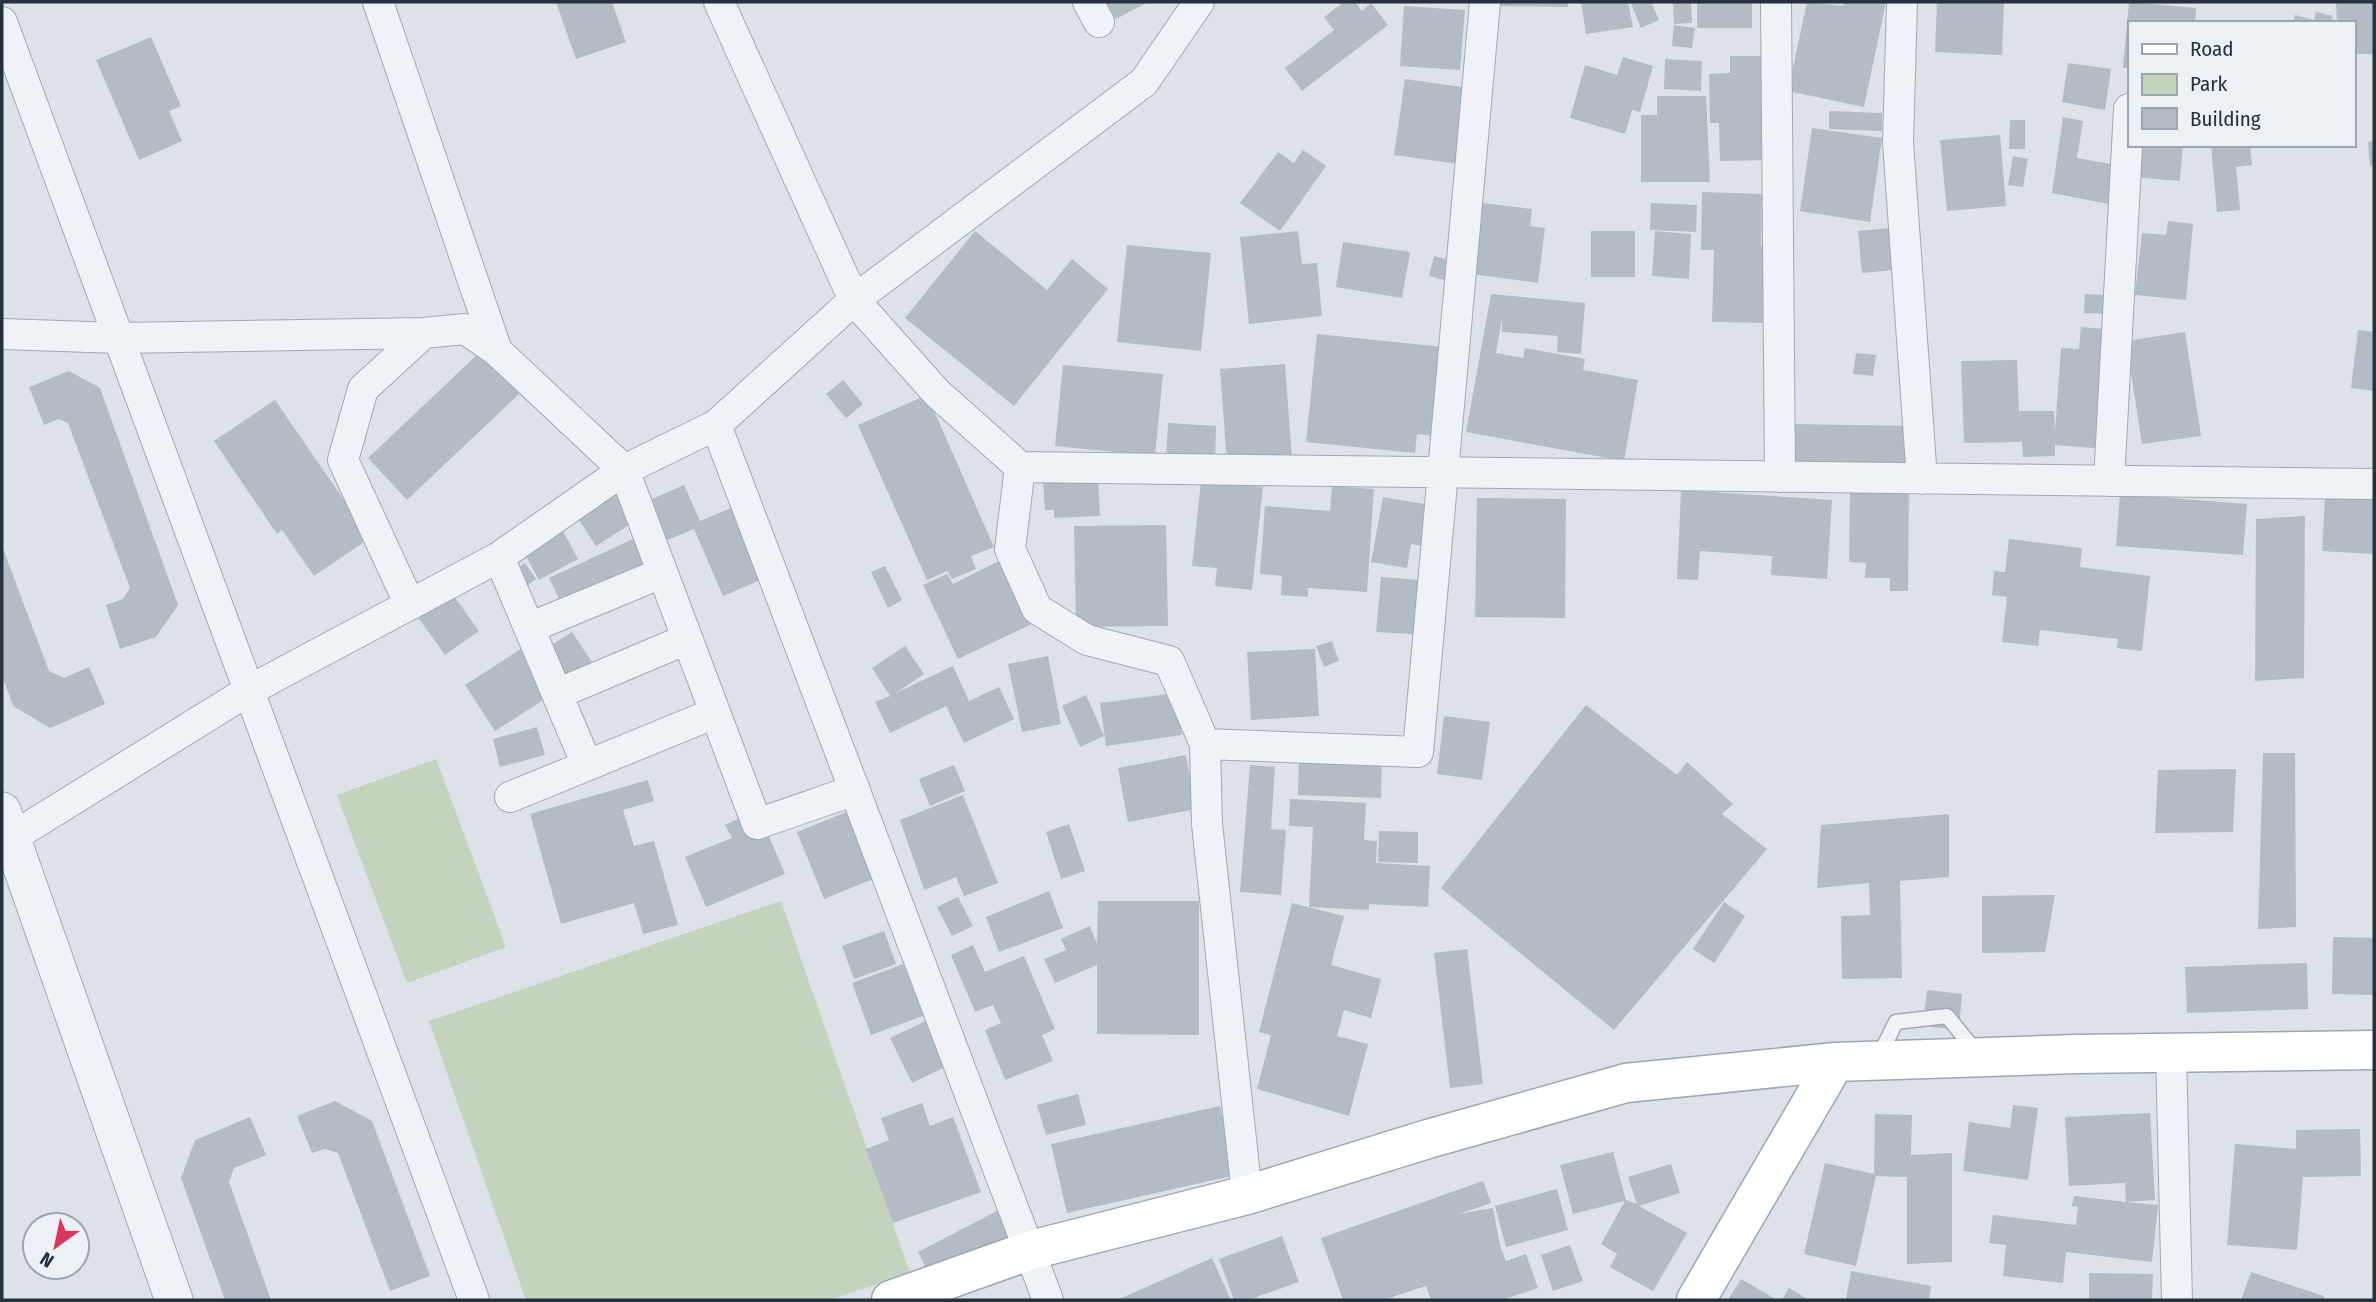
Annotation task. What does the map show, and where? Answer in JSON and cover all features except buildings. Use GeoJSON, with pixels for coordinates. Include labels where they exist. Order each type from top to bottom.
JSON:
{"type":"FeatureCollection","features":[{"type":"Feature","properties":{"kind":"main road"},"geometry":{"type":"LineString","coordinates":[[891,1300],[1031,1250],[1247,1195],[1428,1139],[1626,1083],[1877,1060],[2374,1050]]}},
{"type":"Feature","properties":{"kind":"main road"},"geometry":{"type":"LineString","coordinates":[[1696,1300],[1835,1062]]}},
{"type":"Feature","properties":{"kind":"street"},"geometry":{"type":"LineString","coordinates":[[378,2],[497,351]]}},
{"type":"Feature","properties":{"kind":"street"},"geometry":{"type":"LineString","coordinates":[[719,2],[854,300],[937,393],[1020,467],[2374,484]]}},
{"type":"Feature","properties":{"kind":"street"},"geometry":{"type":"LineString","coordinates":[[174,1300],[6,825],[248,691],[499,557],[624,470],[716,425],[854,300],[1144,82],[1199,2]]}},
{"type":"Feature","properties":{"kind":"street"},"geometry":{"type":"LineString","coordinates":[[1205,744],[1418,752],[1485,2]]}},
{"type":"Feature","properties":{"kind":"street"},"geometry":{"type":"LineString","coordinates":[[1776,2],[1780,477]]}},
{"type":"Feature","properties":{"kind":"street"},"geometry":{"type":"LineString","coordinates":[[1902,2],[1898,143],[1922,479]]}},
{"type":"Feature","properties":{"kind":"street"},"geometry":{"type":"LineString","coordinates":[[2,22],[474,1300]]}},
{"type":"Feature","properties":{"kind":"street"},"geometry":{"type":"LineString","coordinates":[[2109,481],[2128,128]]}},
{"type":"Feature","properties":{"kind":"street"},"geometry":{"type":"LineString","coordinates":[[2,334],[118,338],[424,333],[465,329],[497,351],[624,470],[757,824],[855,790]]}},
{"type":"Feature","properties":{"kind":"street"},"geometry":{"type":"LineString","coordinates":[[410,605],[343,460],[363,389],[424,333]]}},
{"type":"Feature","properties":{"kind":"street"},"geometry":{"type":"LineString","coordinates":[[716,425],[1048,1300]]}},
{"type":"Feature","properties":{"kind":"street"},"geometry":{"type":"LineString","coordinates":[[1020,467],[1010,549],[1037,609],[1087,640],[1169,661],[1205,744],[1207,824],[1247,1195]]}},
{"type":"Feature","properties":{"kind":"street"},"geometry":{"type":"LineString","coordinates":[[499,557],[587,765]]}},
{"type":"Feature","properties":{"kind":"street"},"geometry":{"type":"LineString","coordinates":[[529,628],[662,573]]}},
{"type":"Feature","properties":{"kind":"street"},"geometry":{"type":"LineString","coordinates":[[557,694],[687,639]]}},
{"type":"Feature","properties":{"kind":"street"},"geometry":{"type":"LineString","coordinates":[[510,797],[715,713]]}},
{"type":"Feature","properties":{"kind":"street"},"geometry":{"type":"LineString","coordinates":[[2171,1053],[2177,1300]]}},
{"type":"Feature","properties":{"kind":"green space"},"geometry":{"type":"Polygon","coordinates":[[[436,759],[506,947],[407,983],[337,795],[436,759]]]}},
{"type":"Feature","properties":{"kind":"green space"},"geometry":{"type":"Polygon","coordinates":[[[781,901],[910,1273],[829,1300],[526,1300],[429,1021],[781,901]]]}}]}
